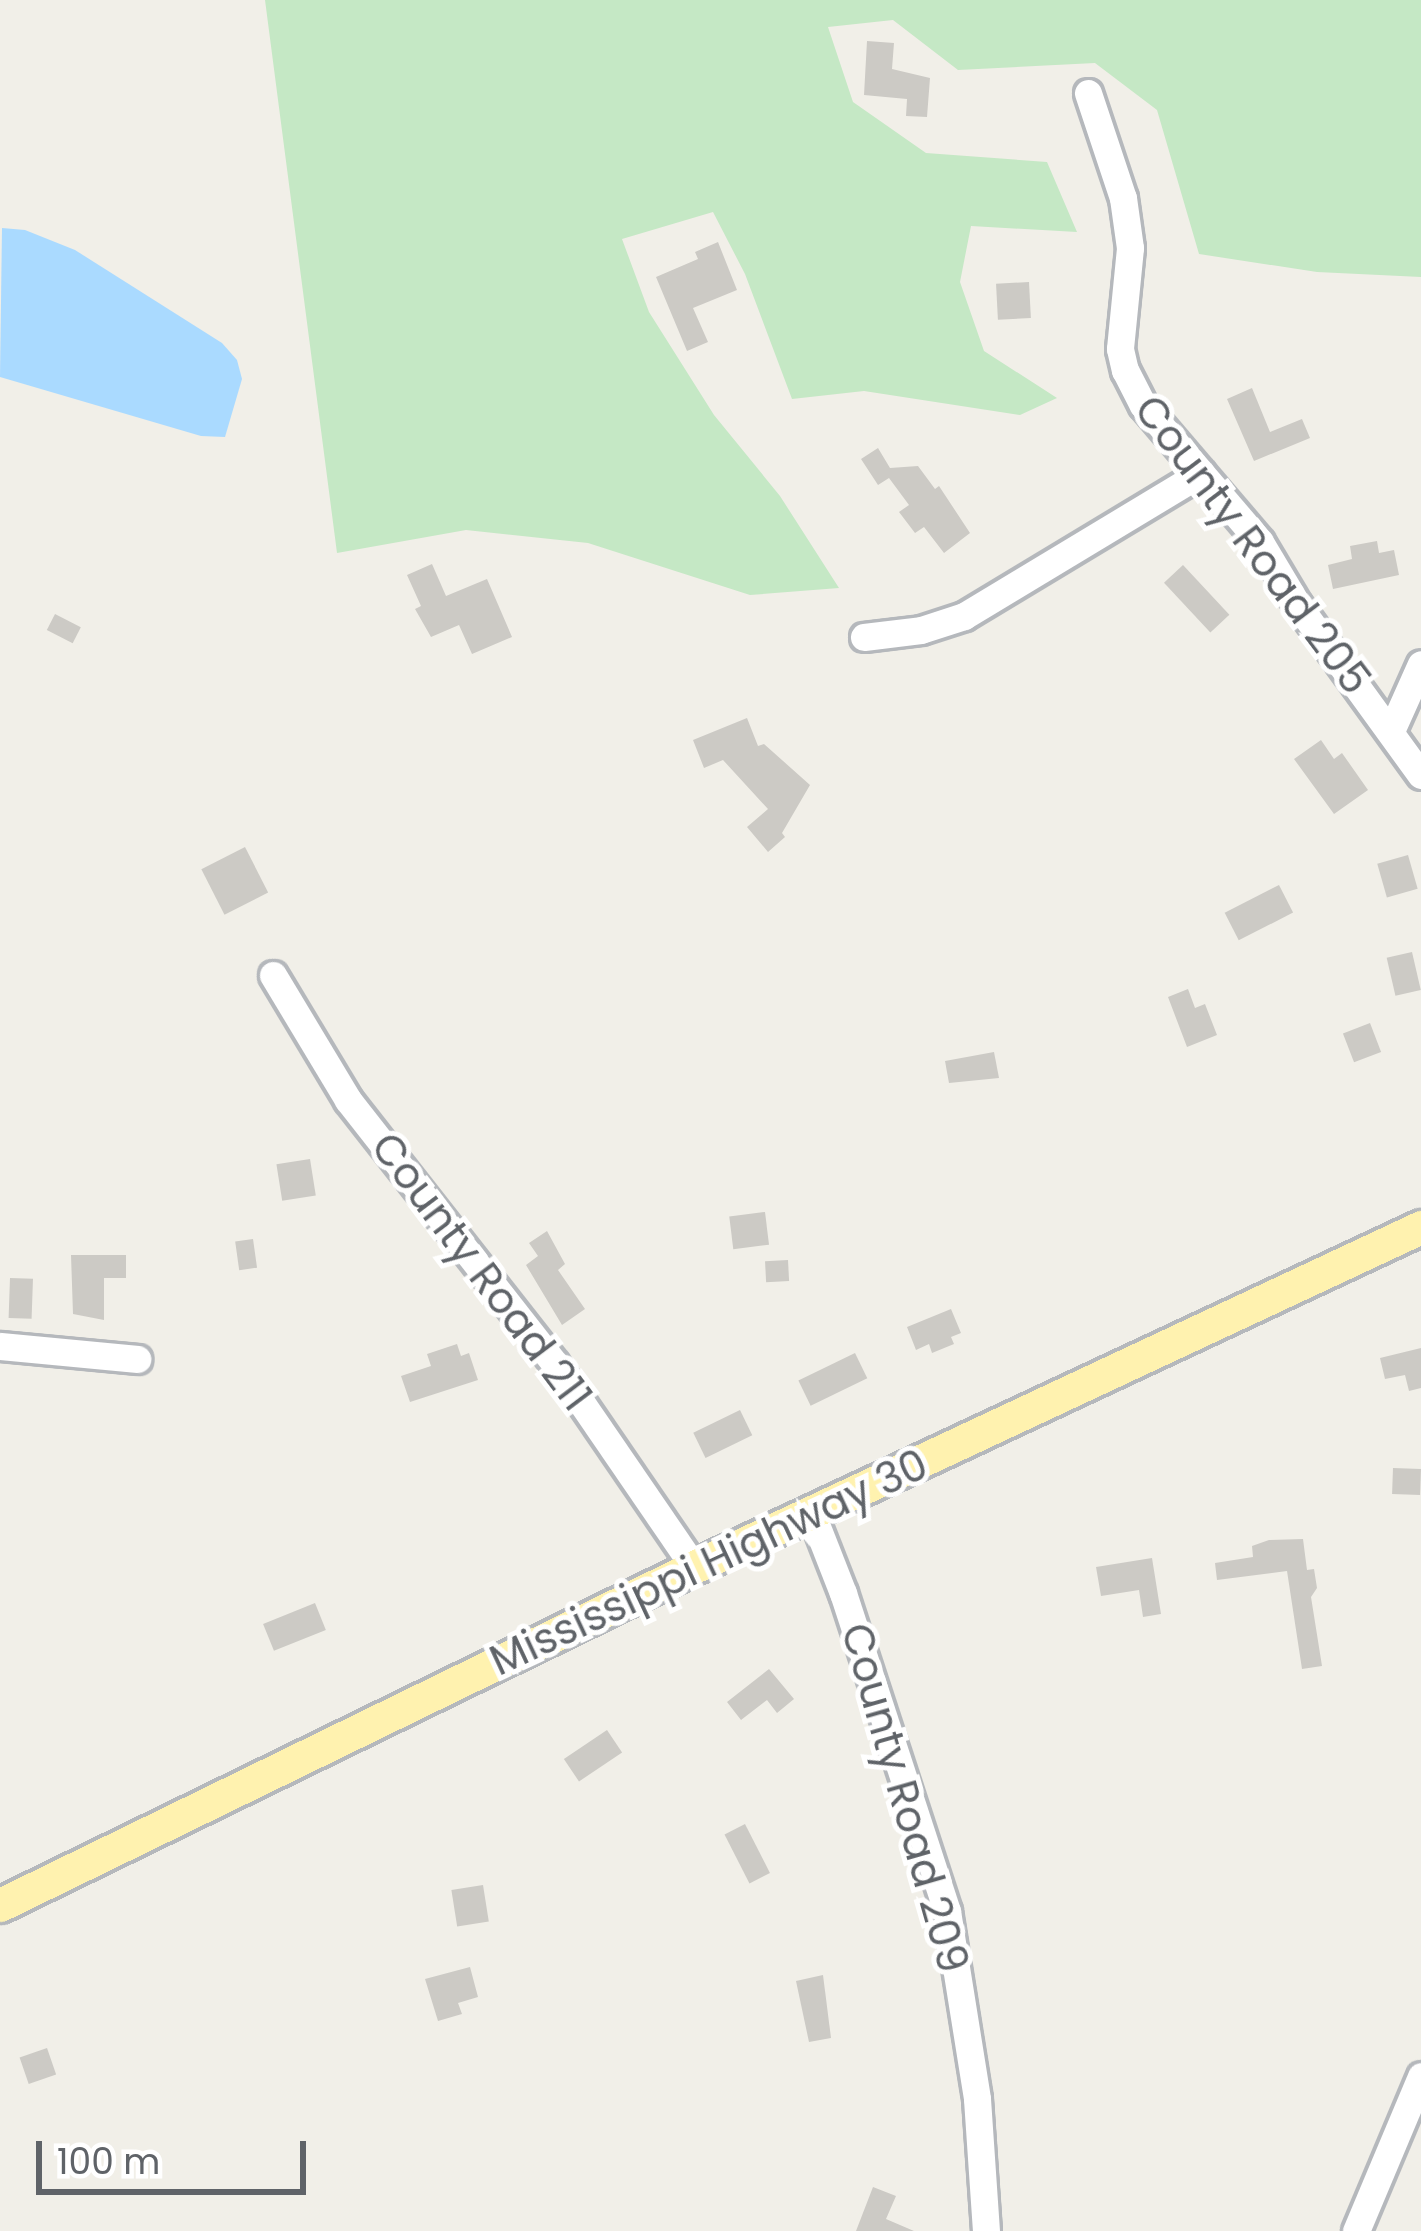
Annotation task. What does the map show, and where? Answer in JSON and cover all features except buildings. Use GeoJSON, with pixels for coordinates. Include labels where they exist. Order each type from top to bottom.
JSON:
{"type":"FeatureCollection","features":[{"type":"Feature","properties":{"kind":"main road","name":"Mississippi Highway 30"},"geometry":{"type":"LineString","coordinates":[[0,1905],[694,1567],[1421,1228]]}},
{"type":"Feature","properties":{"kind":"street","name":"County Road 205"},"geometry":{"type":"LineString","coordinates":[[1088,93],[1123,198],[1130,248],[1130,290],[1120,349],[1125,370],[1143,405],[1260,542],[1297,604],[1421,775]]}},
{"type":"Feature","properties":{"kind":"street"},"geometry":{"type":"LineString","coordinates":[[864,637],[921,630],[964,616],[1201,473]]}},
{"type":"Feature","properties":{"kind":"street"},"geometry":{"type":"LineString","coordinates":[[1390,731],[1421,664]]}},
{"type":"Feature","properties":{"kind":"street","name":"County Road 211"},"geometry":{"type":"LineString","coordinates":[[273,976],[348,1100],[555,1364],[694,1567]]}},
{"type":"Feature","properties":{"kind":"street"},"geometry":{"type":"LineString","coordinates":[[0,1346],[137,1359]]}},
{"type":"Feature","properties":{"kind":"street","name":"County Road 209"},"geometry":{"type":"LineString","coordinates":[[812,1514],[843,1593],[947,1912],[977,2099],[986,2231]]}},
{"type":"Feature","properties":{"kind":"street"},"geometry":{"type":"LineString","coordinates":[[1356,2231],[1421,2076]]}},
{"type":"Feature","properties":{"kind":"green space"},"geometry":{"type":"Polygon","coordinates":[[[265,0],[1421,0],[1421,277],[1317,272],[1199,254],[1157,110],[1095,63],[958,70],[893,20],[828,27],[853,102],[926,153],[1047,162],[1077,232],[971,226],[960,282],[984,351],[1057,398],[1020,415],[864,391],[792,399],[745,274],[713,212],[622,239],[649,312],[714,415],[780,496],[839,588],[750,595],[588,543],[466,530],[337,553],[265,0]]]}},
{"type":"Feature","properties":{"kind":"water"},"geometry":{"type":"Polygon","coordinates":[[[2,228],[25,230],[75,250],[222,343],[237,360],[242,379],[225,437],[201,436],[0,377],[2,228]]]}}]}
